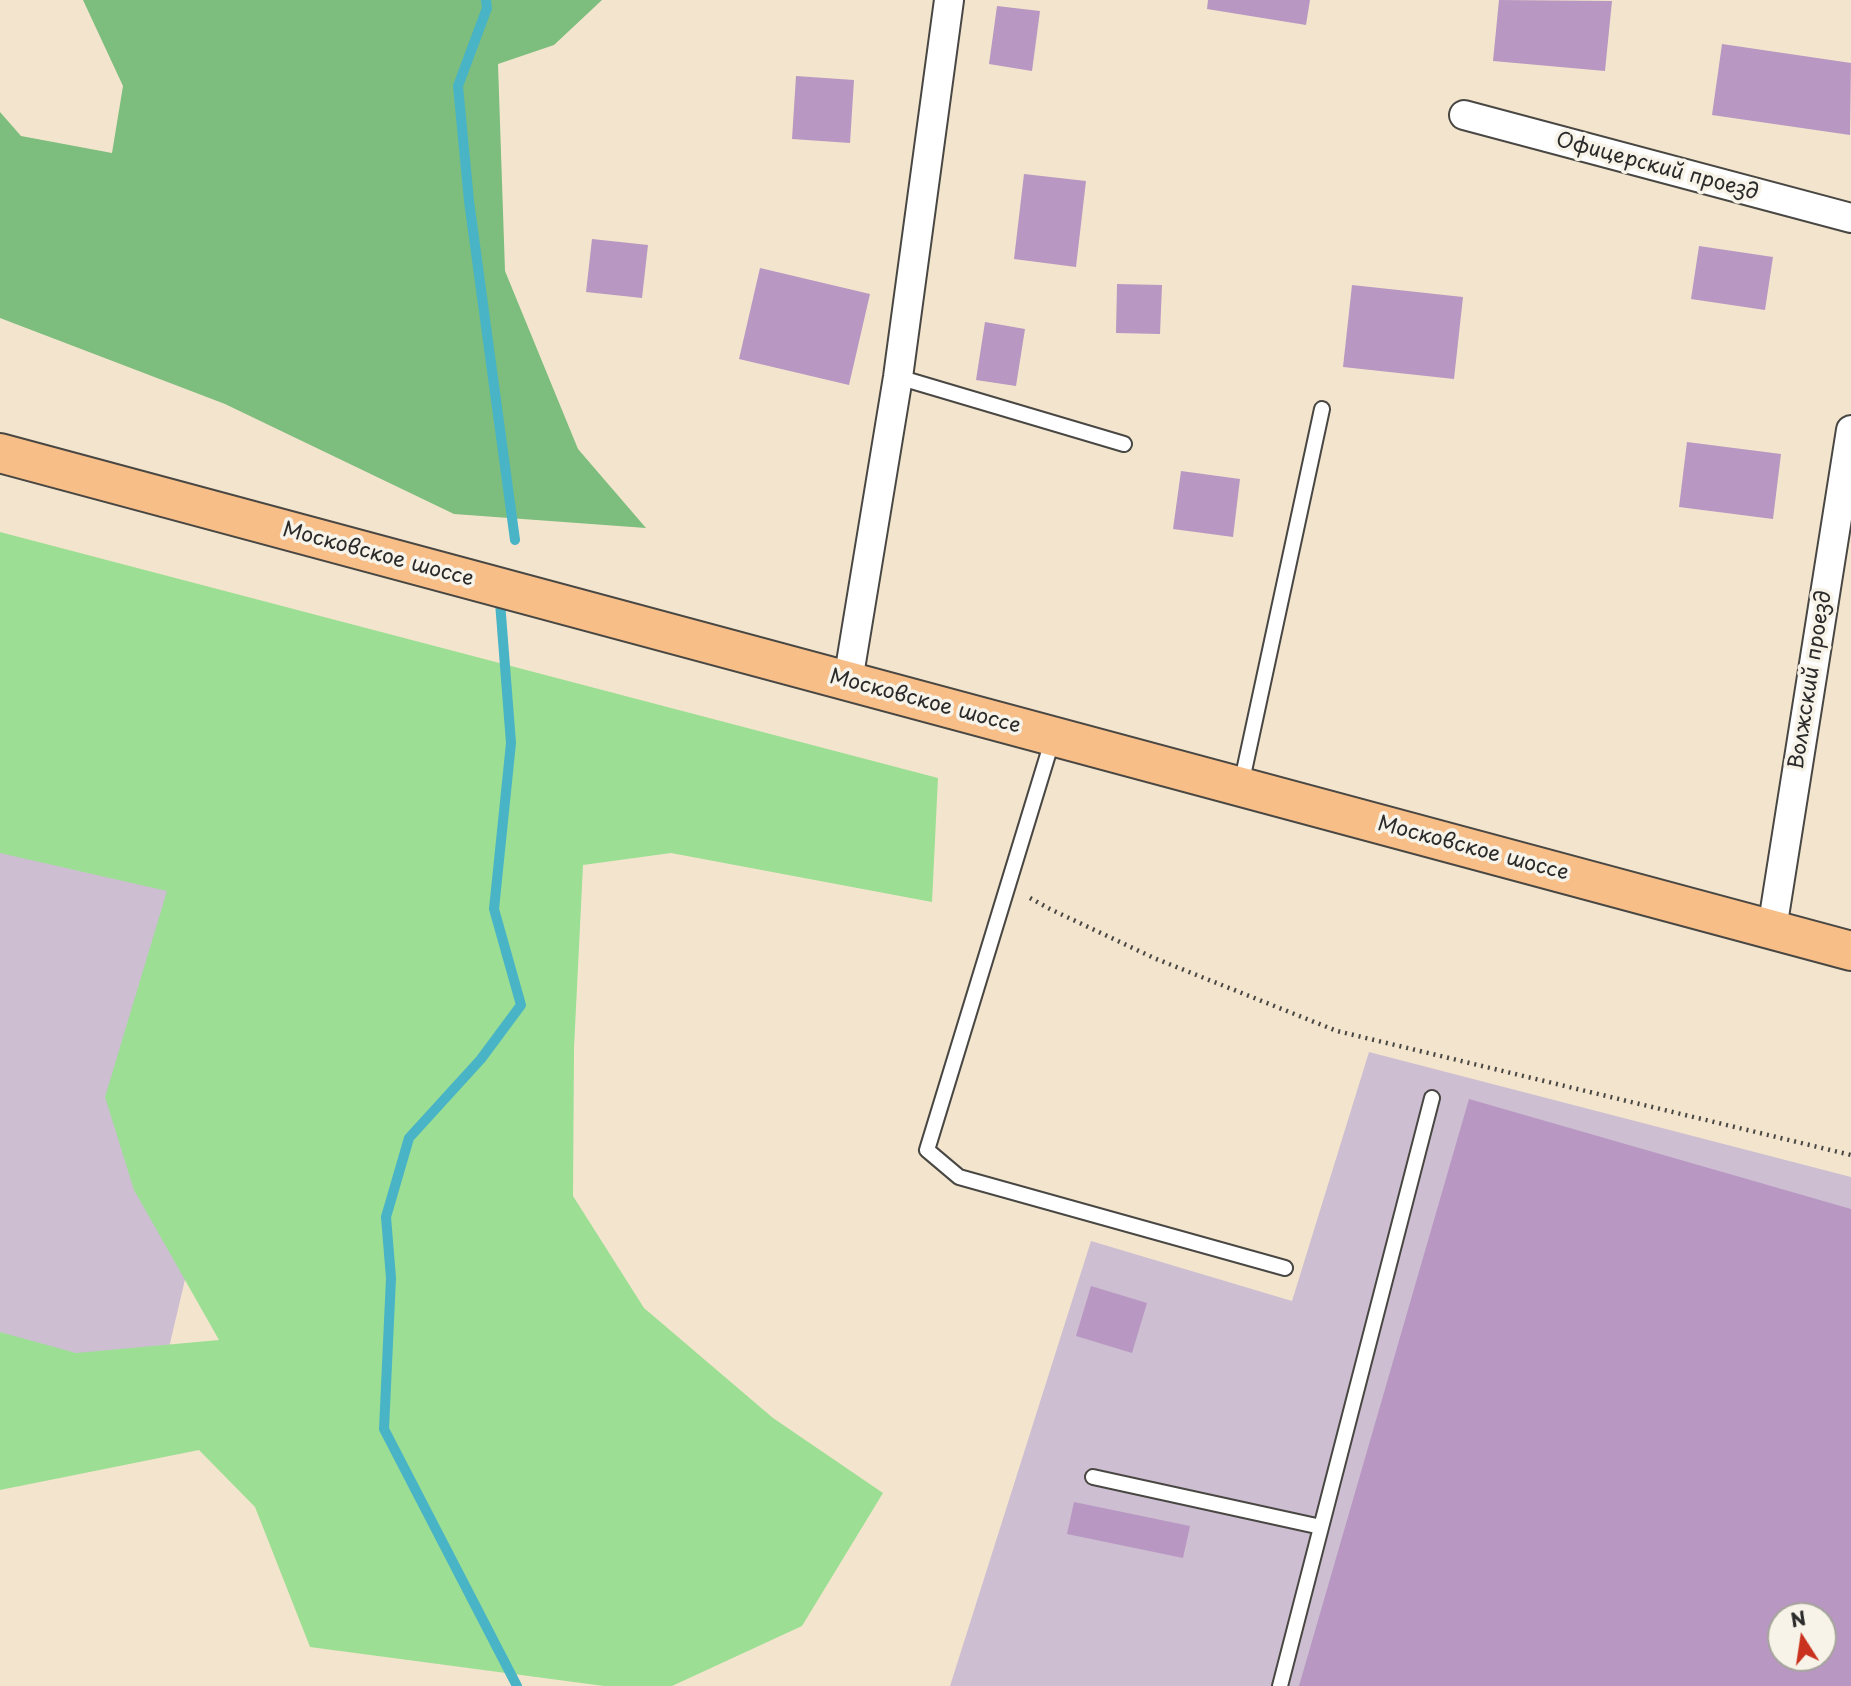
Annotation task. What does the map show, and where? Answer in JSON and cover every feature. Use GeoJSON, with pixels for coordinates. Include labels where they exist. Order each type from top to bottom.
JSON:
{"type":"FeatureCollection","features":[{"type":"Feature","properties":{"kind":"main road","name":"Московское шоссе"},"geometry":{"type":"LineString","coordinates":[[0,453],[1851,951]]}},
{"type":"Feature","properties":{"kind":"street"},"geometry":{"type":"LineString","coordinates":[[848,681],[898,377],[949,0]]}},
{"type":"Feature","properties":{"kind":"street","name":"Офицерский проезд"},"geometry":{"type":"LineString","coordinates":[[1464,115],[1851,218]]}},
{"type":"Feature","properties":{"kind":"street","name":"Волжский проезд"},"geometry":{"type":"LineString","coordinates":[[1772,929],[1851,430]]}},
{"type":"Feature","properties":{"kind":"lane"},"geometry":{"type":"LineString","coordinates":[[898,377],[1124,444]]}},
{"type":"Feature","properties":{"kind":"lane"},"geometry":{"type":"LineString","coordinates":[[1241,787],[1322,409]]}},
{"type":"Feature","properties":{"kind":"lane"},"geometry":{"type":"LineString","coordinates":[[1054,736],[927,1150],[959,1177],[1285,1268]]}},
{"type":"Feature","properties":{"kind":"lane"},"geometry":{"type":"LineString","coordinates":[[1280,1686],[1432,1098]]}},
{"type":"Feature","properties":{"kind":"lane"},"geometry":{"type":"LineString","coordinates":[[1093,1477],[1321,1527]]}},
{"type":"Feature","properties":{"kind":"path"},"geometry":{"type":"LineString","coordinates":[[1008,885],[1050,909],[1154,958],[1337,1031],[1851,1156]]}},
{"type":"Feature","properties":{"kind":"shaded area"},"geometry":{"type":"Polygon","coordinates":[[[0,788],[283,863],[155,1407],[0,1366],[0,788]]]}},
{"type":"Feature","properties":{"kind":"shaded area"},"geometry":{"type":"Polygon","coordinates":[[[1369,1052],[1851,1177],[1851,1686],[950,1686],[1091,1241],[1292,1301],[1369,1052]]]}},
{"type":"Feature","properties":{"kind":"green space"},"geometry":{"type":"Polygon","coordinates":[[[83,0],[602,0],[554,45],[498,64],[505,271],[578,449],[646,528],[454,514],[225,404],[0,318],[0,112],[21,136],[112,153],[123,86],[83,0]]]}},
{"type":"Feature","properties":{"kind":"green space"},"geometry":{"type":"Polygon","coordinates":[[[0,532],[938,778],[932,902],[671,853],[583,865],[574,1048],[573,1196],[644,1308],[773,1418],[883,1493],[802,1626],[672,1686],[604,1686],[310,1647],[255,1507],[199,1450],[0,1490],[0,1332],[76,1353],[219,1340],[134,1190],[105,1097],[167,891],[0,853],[0,532]]]}},
{"type":"Feature","properties":{"kind":"building"},"geometry":{"type":"Polygon","coordinates":[[[1208,0],[1310,0],[1306,25],[1207,9],[1208,0]]]}},
{"type":"Feature","properties":{"kind":"building"},"geometry":{"type":"Polygon","coordinates":[[[1499,0],[1612,1],[1605,71],[1493,61],[1499,0]]]}},
{"type":"Feature","properties":{"kind":"building"},"geometry":{"type":"Polygon","coordinates":[[[997,6],[1040,11],[1032,71],[989,64],[997,6]]]}},
{"type":"Feature","properties":{"kind":"building"},"geometry":{"type":"Polygon","coordinates":[[[1722,44],[1851,63],[1850,135],[1712,115],[1722,44]]]}},
{"type":"Feature","properties":{"kind":"building"},"geometry":{"type":"Polygon","coordinates":[[[796,76],[854,80],[850,143],[792,139],[796,76]]]}},
{"type":"Feature","properties":{"kind":"building"},"geometry":{"type":"Polygon","coordinates":[[[1024,174],[1086,181],[1076,267],[1014,259],[1024,174]]]}},
{"type":"Feature","properties":{"kind":"building"},"geometry":{"type":"Polygon","coordinates":[[[592,239],[648,245],[642,298],[586,292],[592,239]]]}},
{"type":"Feature","properties":{"kind":"building"},"geometry":{"type":"Polygon","coordinates":[[[1699,246],[1773,257],[1765,310],[1691,299],[1699,246]]]}},
{"type":"Feature","properties":{"kind":"building"},"geometry":{"type":"Polygon","coordinates":[[[760,268],[870,294],[849,385],[739,359],[760,268]]]}},
{"type":"Feature","properties":{"kind":"building"},"geometry":{"type":"Polygon","coordinates":[[[1117,284],[1162,285],[1160,334],[1116,333],[1117,284]]]}},
{"type":"Feature","properties":{"kind":"building"},"geometry":{"type":"Polygon","coordinates":[[[1352,285],[1463,297],[1454,379],[1343,367],[1352,285]]]}},
{"type":"Feature","properties":{"kind":"building"},"geometry":{"type":"Polygon","coordinates":[[[985,322],[1025,329],[1016,386],[976,380],[985,322]]]}},
{"type":"Feature","properties":{"kind":"building"},"geometry":{"type":"Polygon","coordinates":[[[1687,442],[1781,454],[1773,519],[1679,507],[1687,442]]]}},
{"type":"Feature","properties":{"kind":"building"},"geometry":{"type":"Polygon","coordinates":[[[1181,471],[1240,479],[1233,537],[1173,529],[1181,471]]]}},
{"type":"Feature","properties":{"kind":"building"},"geometry":{"type":"Polygon","coordinates":[[[1469,1099],[1851,1209],[1851,1686],[1299,1686],[1469,1099]]]}},
{"type":"Feature","properties":{"kind":"building"},"geometry":{"type":"Polygon","coordinates":[[[1091,1286],[1147,1303],[1132,1353],[1076,1336],[1091,1286]]]}},
{"type":"Feature","properties":{"kind":"building"},"geometry":{"type":"Polygon","coordinates":[[[1074,1502],[1190,1526],[1183,1558],[1067,1534],[1074,1502]]]}},
{"type":"Feature","properties":{"kind":"waterway"},"geometry":{"type":"LineString","coordinates":[[486,0],[487,8],[458,86],[469,201],[515,540]]}},
{"type":"Feature","properties":{"kind":"waterway"},"geometry":{"type":"LineString","coordinates":[[500,602],[511,743],[494,909],[521,1005],[481,1059],[409,1138],[386,1217],[391,1278],[384,1429],[517,1686]]}}]}
